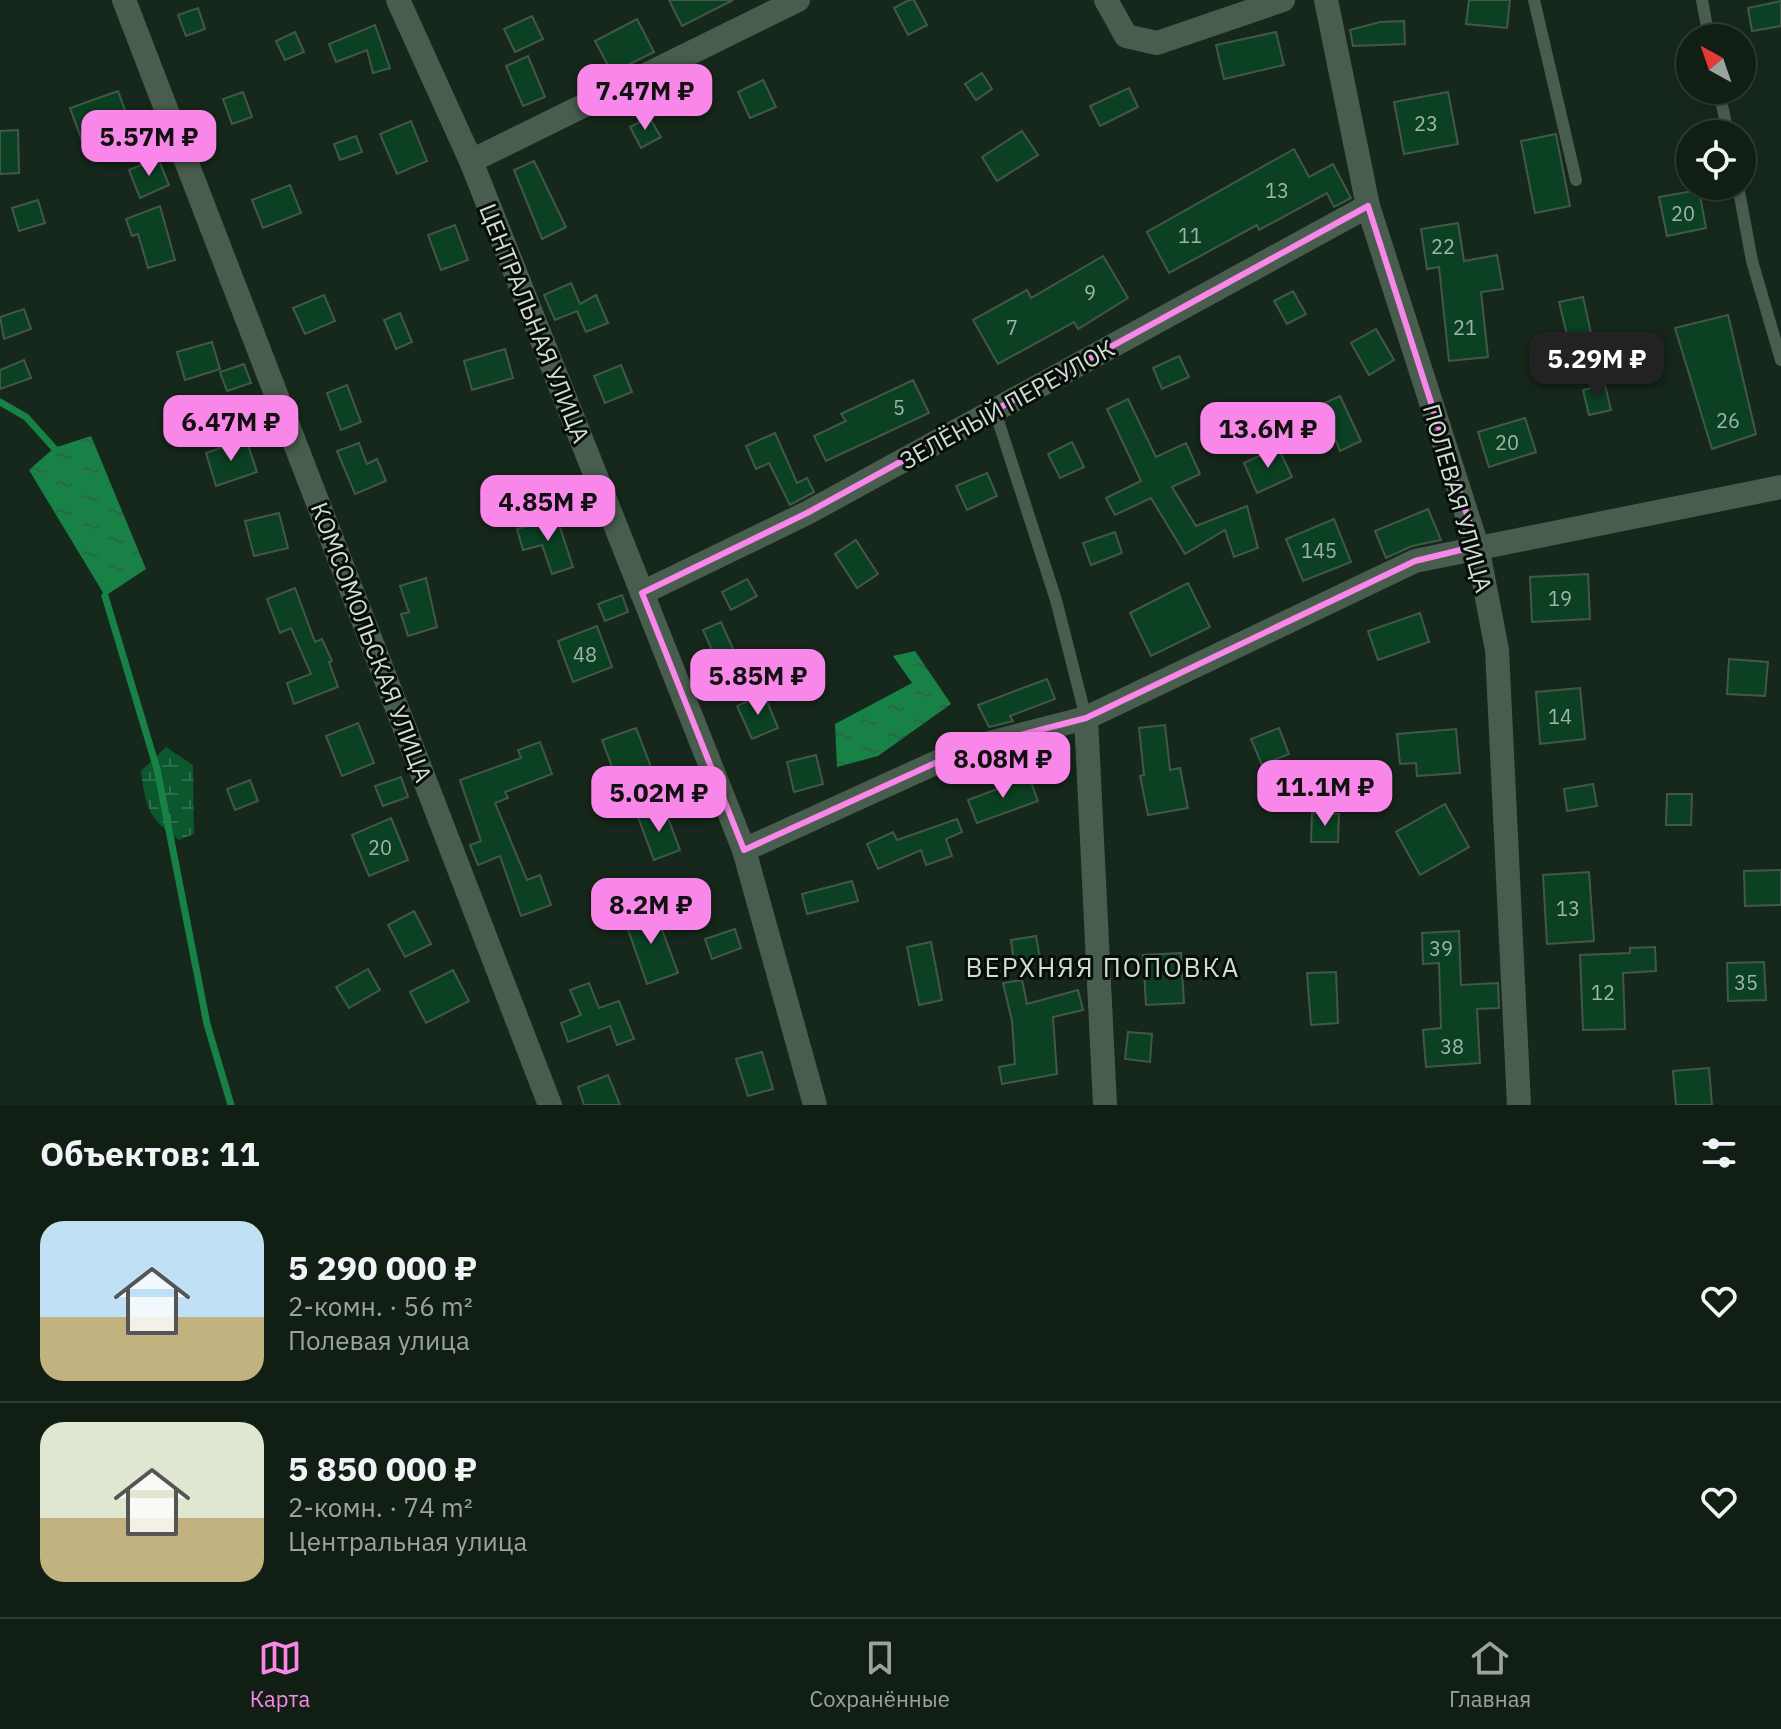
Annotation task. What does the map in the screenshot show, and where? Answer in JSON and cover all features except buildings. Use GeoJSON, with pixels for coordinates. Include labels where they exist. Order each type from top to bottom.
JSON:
{"type":"FeatureCollection","features":[{"type":"Feature","properties":{"kind":"street","name":"КОМСОМОЛЬСКАЯ УЛИЦА"},"geometry":{"type":"LineString","coordinates":[[124,0],[550,1105]]}},
{"type":"Feature","properties":{"kind":"street","name":"ЦЕНТРАЛЬНАЯ УЛИЦА"},"geometry":{"type":"LineString","coordinates":[[398,0],[471,161],[744,850],[815,1105]]}},
{"type":"Feature","properties":{"kind":"street"},"geometry":{"type":"LineString","coordinates":[[471,161],[798,0]]}},
{"type":"Feature","properties":{"kind":"street"},"geometry":{"type":"LineString","coordinates":[[1106,0],[1126,36],[1157,43],[1283,0]]}},
{"type":"Feature","properties":{"kind":"street","name":"ПОЛЕВАЯ УЛИЦА"},"geometry":{"type":"LineString","coordinates":[[1326,0],[1368,206],[1477,546],[1497,650],[1519,1105]]}},
{"type":"Feature","properties":{"kind":"street","name":"ЗЕЛЁНЫЙ ПЕРЕУЛОК"},"geometry":{"type":"LineString","coordinates":[[642,593],[807,513],[1368,206]]}},
{"type":"Feature","properties":{"kind":"street"},"geometry":{"type":"LineString","coordinates":[[744,850],[966,749],[1086,718],[1415,561],[1477,546],[1781,487]]}},
{"type":"Feature","properties":{"kind":"street"},"geometry":{"type":"LineString","coordinates":[[1086,718],[1105,1105]]}},
{"type":"Feature","properties":{"kind":"lane"},"geometry":{"type":"LineString","coordinates":[[1534,0],[1576,180]]}},
{"type":"Feature","properties":{"kind":"lane"},"geometry":{"type":"LineString","coordinates":[[1702,0],[1706,24]]}},
{"type":"Feature","properties":{"kind":"lane"},"geometry":{"type":"LineString","coordinates":[[1741,200],[1752,261],[1781,360]]}},
{"type":"Feature","properties":{"kind":"lane"},"geometry":{"type":"LineString","coordinates":[[995,411],[1056,600],[1086,718]]}},
{"type":"Feature","properties":{"kind":"highlighted area"},"geometry":{"type":"Polygon","coordinates":[[[1368,206],[1477,546],[1415,561],[1086,718],[966,749],[744,850],[642,593],[807,513],[1368,206]]]}},
{"type":"Feature","properties":{"kind":"green space"},"geometry":{"type":"Polygon","coordinates":[[[166,747],[193,765],[194,834],[179,840],[150,811],[141,771],[166,747]]]}},
{"type":"Feature","properties":{"kind":"water"},"geometry":{"type":"Polygon","coordinates":[[[91,436],[146,569],[105,596],[29,470],[54,448],[91,436]]]}},
{"type":"Feature","properties":{"kind":"water"},"geometry":{"type":"Polygon","coordinates":[[[915,651],[951,704],[878,756],[837,767],[835,724],[912,683],[893,656],[915,651]]]}},
{"type":"Feature","properties":{"kind":"waterway"},"geometry":{"type":"LineString","coordinates":[[0,402],[26,417],[54,448]]}},
{"type":"Feature","properties":{"kind":"waterway"},"geometry":{"type":"LineString","coordinates":[[105,596],[157,769],[207,1024],[231,1105]]}},
{"type":"Feature","properties":{"kind":"district","name":"ВЕРХНЯЯ ПОПОВКА"},"geometry":{"type":"Point","coordinates":[1103,967]}}]}
